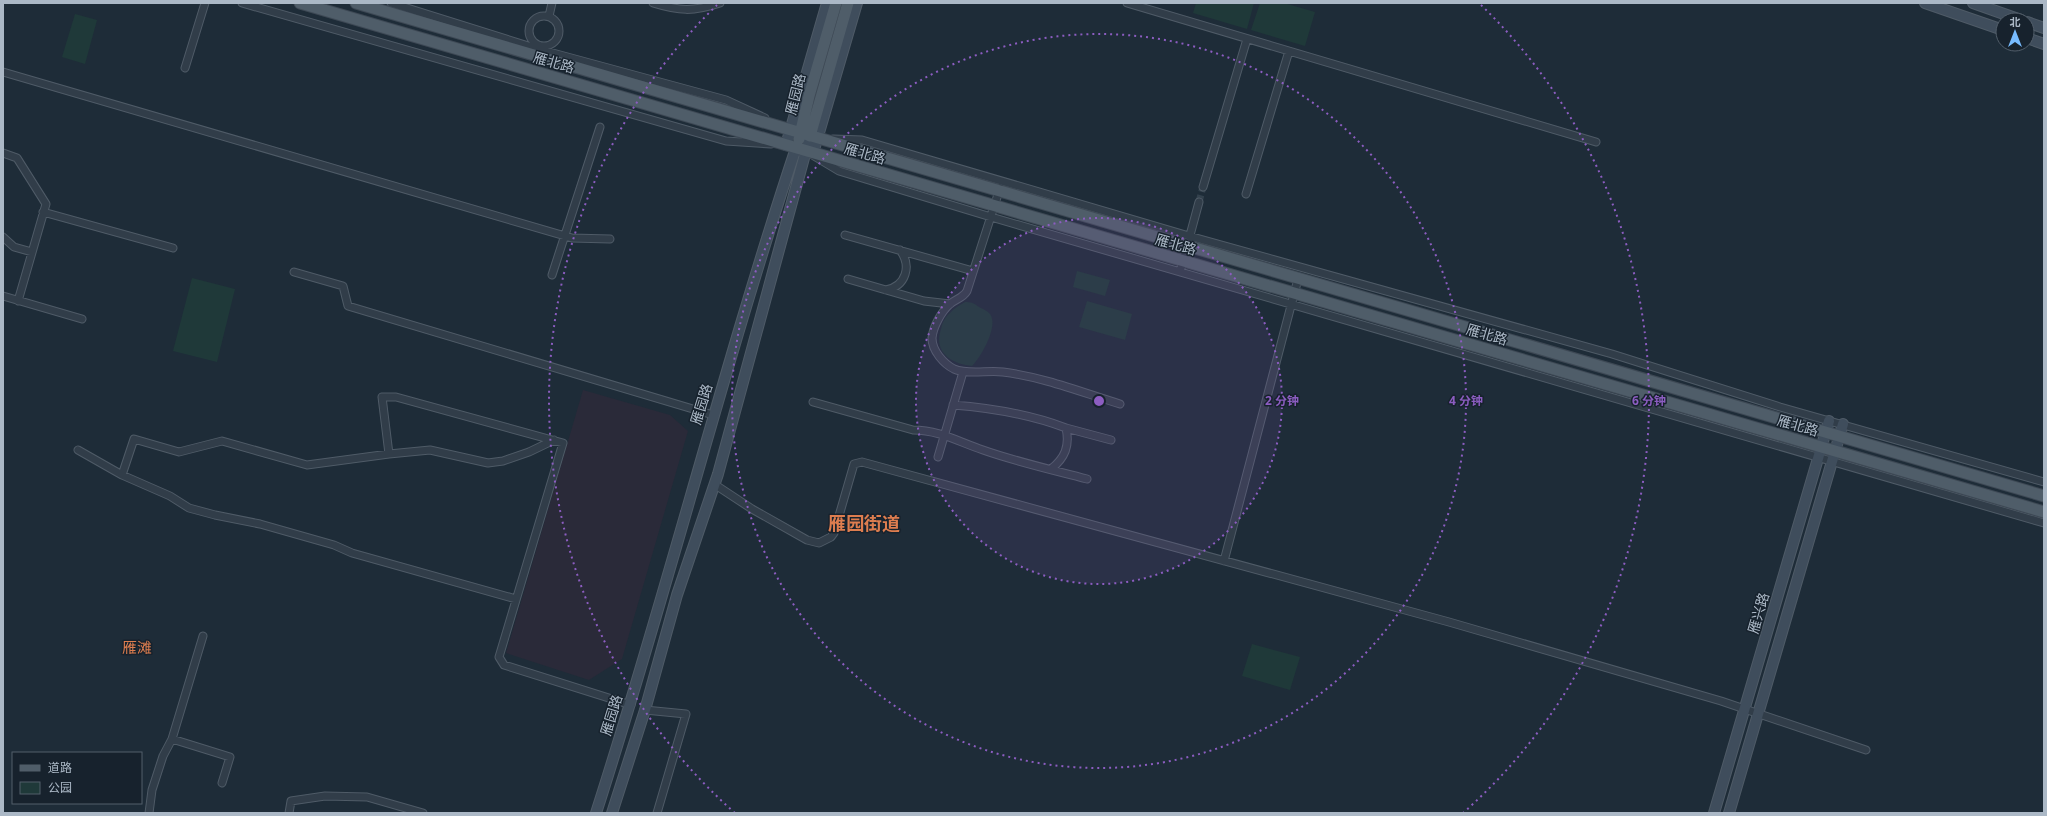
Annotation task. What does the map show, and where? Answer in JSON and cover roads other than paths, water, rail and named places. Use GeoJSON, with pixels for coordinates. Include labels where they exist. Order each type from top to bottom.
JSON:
{"type":"FeatureCollection","features":[{"type":"Feature","properties":{"kind":"main road","name":"雁北路"},"geometry":{"type":"LineString","coordinates":[[300,3],[800,150],[992,211],[1820,452],[2044,512]]}},
{"type":"Feature","properties":{"kind":"main road","name":"雁北路"},"geometry":{"type":"LineString","coordinates":[[356,3],[538,50],[804,135],[999,192],[1187,241],[1298,279],[2044,496]]}},
{"type":"Feature","properties":{"kind":"main road","name":"雁园路"},"geometry":{"type":"LineString","coordinates":[[596,813],[631,705],[713,415],[800,150],[804,135],[827,3]]}},
{"type":"Feature","properties":{"kind":"main road","name":"雁园路"},"geometry":{"type":"LineString","coordinates":[[804,135],[809,96],[836,3]]}},
{"type":"Feature","properties":{"kind":"main road","name":"雁园路"},"geometry":{"type":"LineString","coordinates":[[612,813],[645,710],[677,596],[714,484],[804,135],[848,3]]}},
{"type":"Feature","properties":{"kind":"main road","name":"雁园路"},"geometry":{"type":"LineString","coordinates":[[804,135],[857,3]]}},
{"type":"Feature","properties":{"kind":"main road"},"geometry":{"type":"LineString","coordinates":[[1974,3],[1999,12]]}},
{"type":"Feature","properties":{"kind":"main road"},"geometry":{"type":"LineString","coordinates":[[1932,4],[1995,27]]}},
{"type":"Feature","properties":{"kind":"main road","name":"雁兴路"},"geometry":{"type":"LineString","coordinates":[[1714,813],[1829,421]]}},
{"type":"Feature","properties":{"kind":"main road","name":"雁兴路"},"geometry":{"type":"LineString","coordinates":[[1729,813],[1843,424]]}},
{"type":"Feature","properties":{"kind":"main road"},"geometry":{"type":"LineString","coordinates":[[631,705],[645,710]]}},
{"type":"Feature","properties":{"kind":"street"},"geometry":{"type":"LineString","coordinates":[[185,68],[205,3]]}},
{"type":"Feature","properties":{"kind":"street"},"geometry":{"type":"LineString","coordinates":[[242,3],[726,141],[800,150]]}},
{"type":"Feature","properties":{"kind":"street"},"geometry":{"type":"LineString","coordinates":[[391,3],[538,50],[551,44],[559,35],[558,24],[549,16],[537,17],[529,26],[530,38],[538,50]]}},
{"type":"Feature","properties":{"kind":"street"},"geometry":{"type":"LineString","coordinates":[[549,16],[552,3]]}},
{"type":"Feature","properties":{"kind":"street"},"geometry":{"type":"LineString","coordinates":[[653,3],[676,10],[704,8],[720,3]]}},
{"type":"Feature","properties":{"kind":"street"},"geometry":{"type":"LineString","coordinates":[[1127,3],[1596,142]]}},
{"type":"Feature","properties":{"kind":"street"},"geometry":{"type":"LineString","coordinates":[[1203,187],[1247,39]]}},
{"type":"Feature","properties":{"kind":"street"},"geometry":{"type":"LineString","coordinates":[[530,70],[538,50]]}},
{"type":"Feature","properties":{"kind":"street"},"geometry":{"type":"LineString","coordinates":[[1246,194],[1289,51]]}},
{"type":"Feature","properties":{"kind":"street"},"geometry":{"type":"LineString","coordinates":[[3,72],[572,238],[610,239]]}},
{"type":"Feature","properties":{"kind":"street"},"geometry":{"type":"LineString","coordinates":[[552,275],[600,126]]}},
{"type":"Feature","properties":{"kind":"street"},"geometry":{"type":"LineString","coordinates":[[804,135],[862,140],[1002,180],[1187,241],[1612,354],[1780,407],[2044,482]]}},
{"type":"Feature","properties":{"kind":"street"},"geometry":{"type":"LineString","coordinates":[[3,153],[17,158],[46,204],[18,301]]}},
{"type":"Feature","properties":{"kind":"street"},"geometry":{"type":"LineString","coordinates":[[1002,180],[964,296],[950,304],[940,316],[934,331],[933,346],[936,353],[947,365],[963,372],[1002,372],[1041,379],[1120,404]]}},
{"type":"Feature","properties":{"kind":"street"},"geometry":{"type":"LineString","coordinates":[[1181,266],[1199,202]]}},
{"type":"Feature","properties":{"kind":"street"},"geometry":{"type":"LineString","coordinates":[[44,212],[173,248]]}},
{"type":"Feature","properties":{"kind":"street"},"geometry":{"type":"LineString","coordinates":[[845,234],[973,271]]}},
{"type":"Feature","properties":{"kind":"street"},"geometry":{"type":"LineString","coordinates":[[3,236],[14,247],[32,252]]}},
{"type":"Feature","properties":{"kind":"street"},"geometry":{"type":"LineString","coordinates":[[884,291],[892,289],[904,279],[907,264],[900,250]]}},
{"type":"Feature","properties":{"kind":"street"},"geometry":{"type":"LineString","coordinates":[[294,272],[343,286],[348,306],[713,415]]}},
{"type":"Feature","properties":{"kind":"street"},"geometry":{"type":"LineString","coordinates":[[848,279],[884,291],[924,301],[950,304]]}},
{"type":"Feature","properties":{"kind":"street"},"geometry":{"type":"LineString","coordinates":[[1224,561],[1294,299],[1298,279]]}},
{"type":"Feature","properties":{"kind":"street"},"geometry":{"type":"LineString","coordinates":[[3,296],[82,319]]}},
{"type":"Feature","properties":{"kind":"street"},"geometry":{"type":"LineString","coordinates":[[938,457],[963,372]]}},
{"type":"Feature","properties":{"kind":"street"},"geometry":{"type":"LineString","coordinates":[[389,454],[382,397],[396,397],[563,443],[499,657],[504,665],[631,705]]}},
{"type":"Feature","properties":{"kind":"street"},"geometry":{"type":"LineString","coordinates":[[813,402],[913,430],[924,430],[944,435],[982,450],[1087,479]]}},
{"type":"Feature","properties":{"kind":"street"},"geometry":{"type":"LineString","coordinates":[[953,405],[987,408],[1038,417],[1066,428],[1111,440]]}},
{"type":"Feature","properties":{"kind":"street"},"geometry":{"type":"LineString","coordinates":[[1051,469],[1064,456],[1067,447],[1066,428]]}},
{"type":"Feature","properties":{"kind":"street"},"geometry":{"type":"LineString","coordinates":[[122,475],[134,439],[179,452],[222,440],[307,465],[430,450],[488,463],[503,461],[529,452],[554,440]]}},
{"type":"Feature","properties":{"kind":"street"},"geometry":{"type":"LineString","coordinates":[[78,450],[122,475],[170,496],[189,508],[260,524],[334,545],[352,553],[516,599]]}},
{"type":"Feature","properties":{"kind":"street"},"geometry":{"type":"LineString","coordinates":[[1834,456],[2044,523]]}},
{"type":"Feature","properties":{"kind":"street"},"geometry":{"type":"LineString","coordinates":[[714,484],[752,509],[807,540],[819,543],[830,538],[834,532],[854,464],[862,462],[1450,622],[1721,701],[1757,715],[1866,750]]}},
{"type":"Feature","properties":{"kind":"street"},"geometry":{"type":"LineString","coordinates":[[149,813],[152,790],[163,756],[172,739],[203,636]]}},
{"type":"Feature","properties":{"kind":"street"},"geometry":{"type":"LineString","coordinates":[[645,710],[686,714],[657,813]]}},
{"type":"Feature","properties":{"kind":"street"},"geometry":{"type":"LineString","coordinates":[[172,739],[230,757],[222,783]]}},
{"type":"Feature","properties":{"kind":"street"},"geometry":{"type":"LineString","coordinates":[[289,813],[291,801],[325,796],[367,797],[423,813]]}},
{"type":"Feature","properties":{"kind":"tunnel"},"geometry":{"type":"LineString","coordinates":[[1199,202],[1203,187]]}},
{"type":"Feature","properties":{"kind":"district","name":"雁园街道"},"geometry":{"type":"Point","coordinates":[864,523]}},
{"type":"Feature","properties":{"kind":"district","name":"雁滩"},"geometry":{"type":"Point","coordinates":[137,647]}}]}
